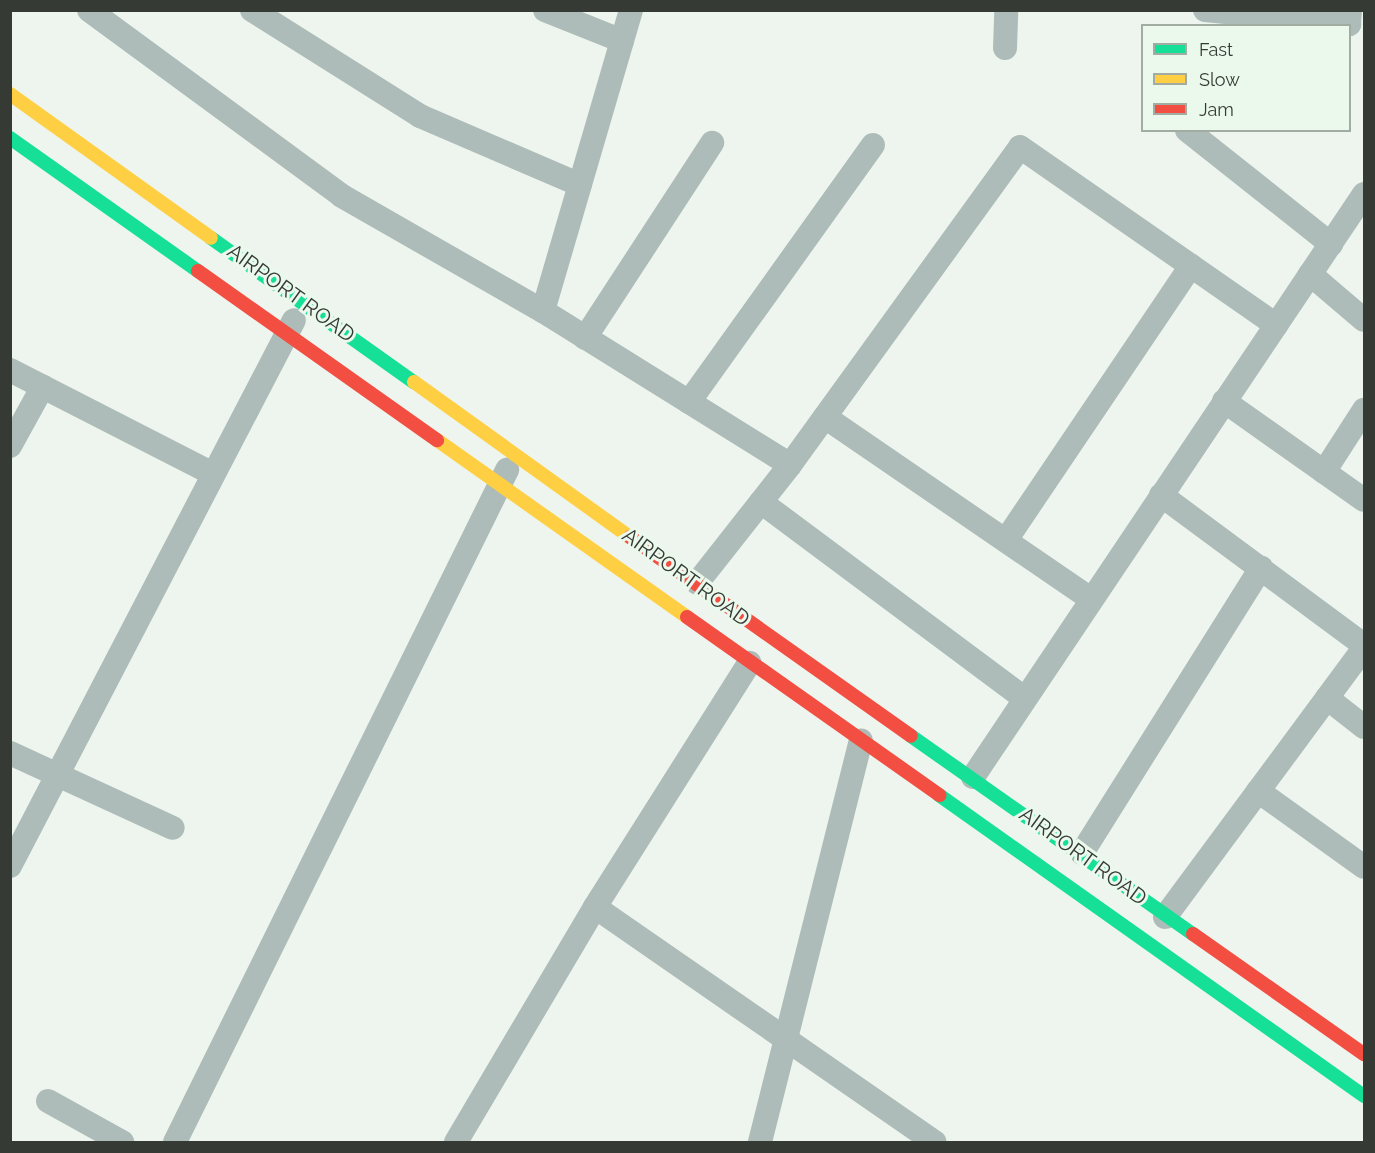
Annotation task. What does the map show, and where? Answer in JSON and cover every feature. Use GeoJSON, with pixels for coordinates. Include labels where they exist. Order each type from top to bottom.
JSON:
{"type":"FeatureCollection","features":[{"type":"Feature","properties":{"kind":"highway","name":"AIRPORT ROAD"},"geometry":{"type":"LineString","coordinates":[[10,94],[515,455],[1082,854],[1165,917],[1365,1054]]}},
{"type":"Feature","properties":{"kind":"highway","name":"AIRPORT ROAD"},"geometry":{"type":"LineString","coordinates":[[10,138],[288,333],[748,663],[861,740],[1365,1096]]}},
{"type":"Feature","properties":{"kind":"street"},"geometry":{"type":"LineString","coordinates":[[89,10],[342,196],[543,311],[790,465]]}},
{"type":"Feature","properties":{"kind":"street"},"geometry":{"type":"LineString","coordinates":[[252,10],[420,116],[580,184]]}},
{"type":"Feature","properties":{"kind":"street"},"geometry":{"type":"LineString","coordinates":[[545,10],[622,41]]}},
{"type":"Feature","properties":{"kind":"street"},"geometry":{"type":"LineString","coordinates":[[543,311],[631,10]]}},
{"type":"Feature","properties":{"kind":"street"},"geometry":{"type":"LineString","coordinates":[[1005,48],[1006,10]]}},
{"type":"Feature","properties":{"kind":"street"},"geometry":{"type":"LineString","coordinates":[[1204,10],[1349,24],[1350,10]]}},
{"type":"Feature","properties":{"kind":"street"},"geometry":{"type":"LineString","coordinates":[[1190,132],[1331,244]]}},
{"type":"Feature","properties":{"kind":"street"},"geometry":{"type":"LineString","coordinates":[[585,338],[712,143]]}},
{"type":"Feature","properties":{"kind":"street"},"geometry":{"type":"LineString","coordinates":[[689,402],[873,146]]}},
{"type":"Feature","properties":{"kind":"street"},"geometry":{"type":"LineString","coordinates":[[697,583],[790,465],[1020,147],[1276,325]]}},
{"type":"Feature","properties":{"kind":"street"},"geometry":{"type":"LineString","coordinates":[[973,777],[1090,599],[1365,194]]}},
{"type":"Feature","properties":{"kind":"street"},"geometry":{"type":"LineString","coordinates":[[1006,540],[1191,266]]}},
{"type":"Feature","properties":{"kind":"street"},"geometry":{"type":"LineString","coordinates":[[1310,274],[1365,320]]}},
{"type":"Feature","properties":{"kind":"street"},"geometry":{"type":"LineString","coordinates":[[10,866],[303,302]]}},
{"type":"Feature","properties":{"kind":"street"},"geometry":{"type":"LineString","coordinates":[[10,370],[213,474]]}},
{"type":"Feature","properties":{"kind":"street"},"geometry":{"type":"LineString","coordinates":[[10,446],[43,386]]}},
{"type":"Feature","properties":{"kind":"street"},"geometry":{"type":"LineString","coordinates":[[1224,401],[1365,500]]}},
{"type":"Feature","properties":{"kind":"street"},"geometry":{"type":"LineString","coordinates":[[1324,472],[1365,410]]}},
{"type":"Feature","properties":{"kind":"street"},"geometry":{"type":"LineString","coordinates":[[825,417],[1090,599]]}},
{"type":"Feature","properties":{"kind":"street"},"geometry":{"type":"LineString","coordinates":[[175,1143],[515,455]]}},
{"type":"Feature","properties":{"kind":"street"},"geometry":{"type":"LineString","coordinates":[[1161,495],[1365,646],[1165,917]]}},
{"type":"Feature","properties":{"kind":"street"},"geometry":{"type":"LineString","coordinates":[[760,502],[1024,698]]}},
{"type":"Feature","properties":{"kind":"street"},"geometry":{"type":"LineString","coordinates":[[1082,854],[1260,568]]}},
{"type":"Feature","properties":{"kind":"street"},"geometry":{"type":"LineString","coordinates":[[457,1142],[595,907],[748,663]]}},
{"type":"Feature","properties":{"kind":"street"},"geometry":{"type":"LineString","coordinates":[[1327,698],[1365,727]]}},
{"type":"Feature","properties":{"kind":"street"},"geometry":{"type":"LineString","coordinates":[[760,1143],[861,740]]}},
{"type":"Feature","properties":{"kind":"street"},"geometry":{"type":"LineString","coordinates":[[10,753],[173,828]]}},
{"type":"Feature","properties":{"kind":"street"},"geometry":{"type":"LineString","coordinates":[[1257,791],[1365,867]]}},
{"type":"Feature","properties":{"kind":"street"},"geometry":{"type":"LineString","coordinates":[[595,907],[935,1143]]}},
{"type":"Feature","properties":{"kind":"street"},"geometry":{"type":"LineString","coordinates":[[48,1101],[122,1143]]}},
{"type":"Feature","properties":{"kind":"traffic: fast"},"geometry":{"type":"LineString","coordinates":[[10,138],[198,271]]}},
{"type":"Feature","properties":{"kind":"traffic: fast"},"geometry":{"type":"LineString","coordinates":[[211,238],[414,382]]}},
{"type":"Feature","properties":{"kind":"traffic: fast"},"geometry":{"type":"LineString","coordinates":[[911,736],[1193,934]]}},
{"type":"Feature","properties":{"kind":"traffic: fast"},"geometry":{"type":"LineString","coordinates":[[939,795],[1364,1096]]}},
{"type":"Feature","properties":{"kind":"traffic: slow"},"geometry":{"type":"LineString","coordinates":[[10,94],[211,238]]}},
{"type":"Feature","properties":{"kind":"traffic: slow"},"geometry":{"type":"LineString","coordinates":[[414,382],[630,537]]}},
{"type":"Feature","properties":{"kind":"traffic: slow"},"geometry":{"type":"LineString","coordinates":[[437,440],[687,617]]}},
{"type":"Feature","properties":{"kind":"traffic: jam"},"geometry":{"type":"LineString","coordinates":[[198,271],[437,440]]}},
{"type":"Feature","properties":{"kind":"traffic: jam"},"geometry":{"type":"LineString","coordinates":[[630,537],[911,736]]}},
{"type":"Feature","properties":{"kind":"traffic: jam"},"geometry":{"type":"LineString","coordinates":[[687,617],[939,795]]}},
{"type":"Feature","properties":{"kind":"traffic: jam"},"geometry":{"type":"LineString","coordinates":[[1193,934],[1364,1054]]}}]}
